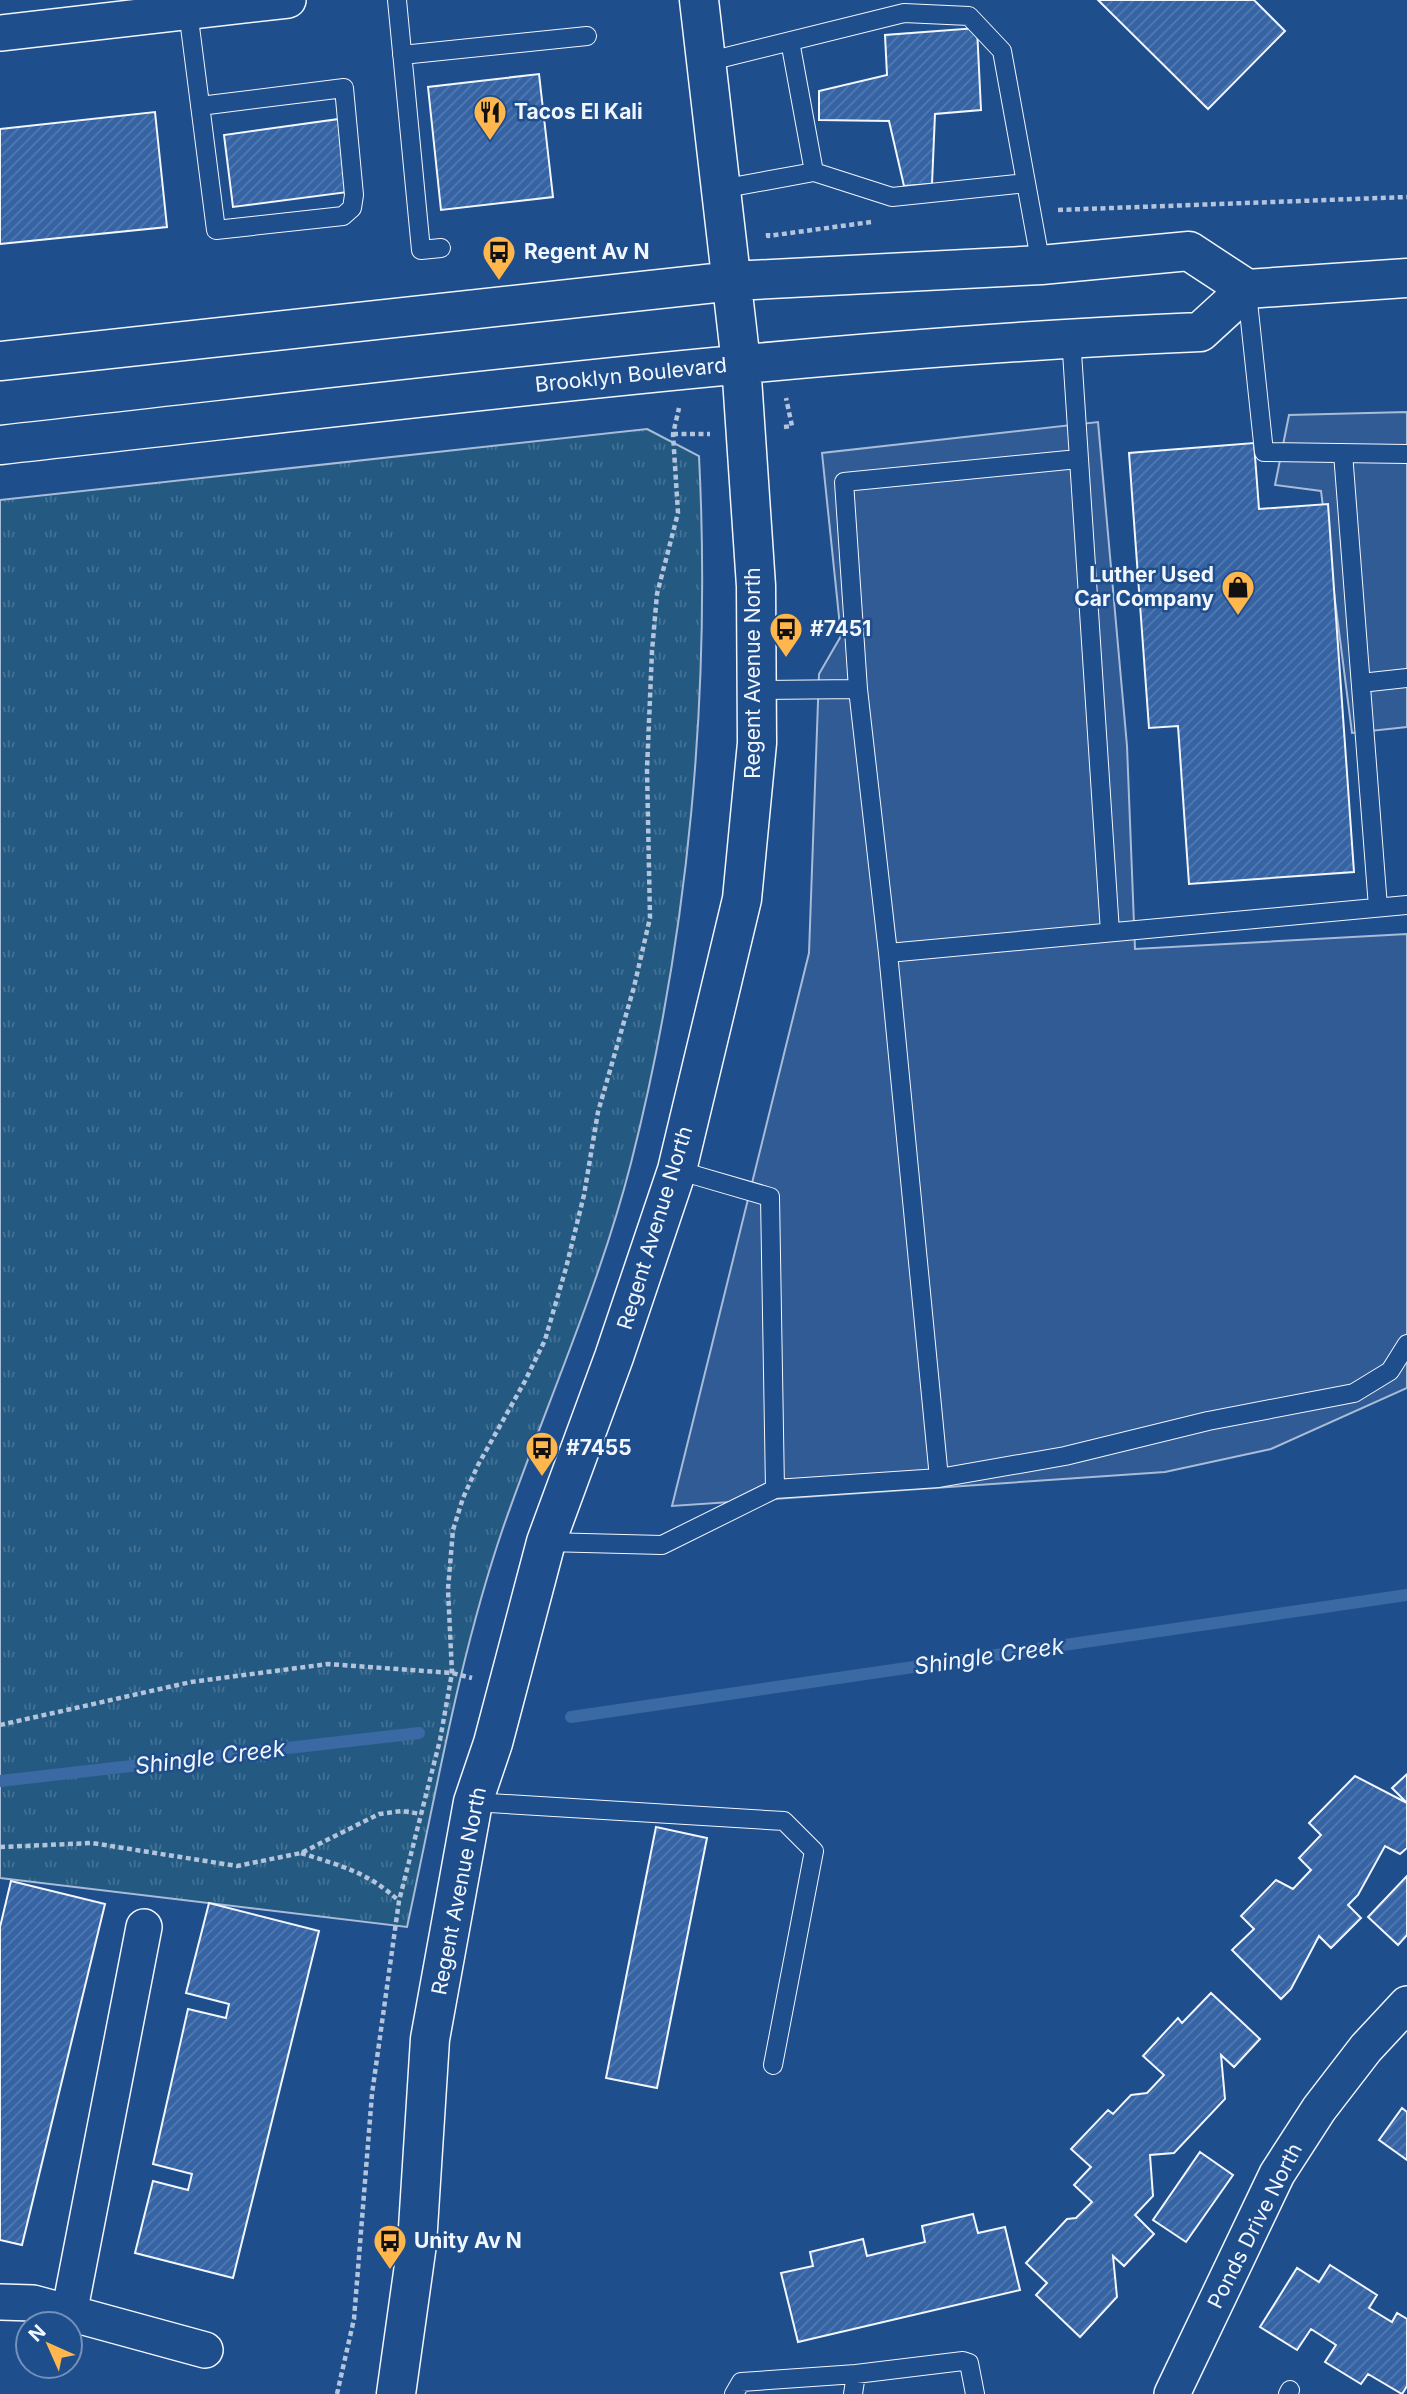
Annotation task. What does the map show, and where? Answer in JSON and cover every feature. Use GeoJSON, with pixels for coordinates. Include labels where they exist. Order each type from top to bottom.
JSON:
{"type":"FeatureCollection","features":[{"type":"Feature","properties":{"kind":"main road","name":"Regent Avenue North"},"geometry":{"type":"LineString","coordinates":[[396,2394],[417,2244],[430,2039],[473,1802],[546,1542],[614,1357],[677,1170],[742,899],[757,743],[756,586],[741,363],[699,0]]}},
{"type":"Feature","properties":{"kind":"main road"},"geometry":{"type":"LineString","coordinates":[[0,361],[733,281],[1041,265],[1189,251],[1247,289],[1407,278]]}},
{"type":"Feature","properties":{"kind":"main road","name":"Brooklyn Boulevard"},"geometry":{"type":"LineString","coordinates":[[0,445],[741,363],[1071,337],[1200,332],[1247,289]]}},
{"type":"Feature","properties":{"kind":"street"},"geometry":{"type":"LineString","coordinates":[[0,33],[288,0]]}},
{"type":"Feature","properties":{"kind":"street"},"geometry":{"type":"LineString","coordinates":[[70,2310],[144,1927]]}},
{"type":"Feature","properties":{"kind":"street","name":"Ponds Drive North"},"geometry":{"type":"LineString","coordinates":[[1172,2394],[1278,2174],[1319,2109],[1366,2048],[1407,2004]]}},
{"type":"Feature","properties":{"kind":"street"},"geometry":{"type":"LineString","coordinates":[[0,2301],[33,2304],[55,2310]]}},
{"type":"Feature","properties":{"kind":"street"},"geometry":{"type":"LineString","coordinates":[[84,2318],[205,2350]]}},
{"type":"Feature","properties":{"kind":"lane"},"geometry":{"type":"LineString","coordinates":[[397,0],[421,250],[441,248]]}},
{"type":"Feature","properties":{"kind":"lane"},"geometry":{"type":"LineString","coordinates":[[188,11],[200,106],[216,230],[343,216],[352,208],[354,195],[344,88],[200,106]]}},
{"type":"Feature","properties":{"kind":"lane"},"geometry":{"type":"LineString","coordinates":[[706,62],[904,13],[969,16],[1002,51],[1041,265]]}},
{"type":"Feature","properties":{"kind":"lane"},"geometry":{"type":"LineString","coordinates":[[402,55],[587,36]]}},
{"type":"Feature","properties":{"kind":"lane"},"geometry":{"type":"LineString","coordinates":[[790,41],[814,173]]}},
{"type":"Feature","properties":{"kind":"lane"},"geometry":{"type":"LineString","coordinates":[[721,189],[814,173],[892,197],[1026,183]]}},
{"type":"Feature","properties":{"kind":"lane"},"geometry":{"type":"LineString","coordinates":[[1247,289],[1264,453],[1407,454]]}},
{"type":"Feature","properties":{"kind":"lane"},"geometry":{"type":"LineString","coordinates":[[1071,337],[1110,932]]}},
{"type":"Feature","properties":{"kind":"lane"},"geometry":{"type":"LineString","coordinates":[[1343,453],[1378,908]]}},
{"type":"Feature","properties":{"kind":"lane"},"geometry":{"type":"LineString","coordinates":[[939,1478],[888,953],[858,689],[844,482],[1078,459]]}},
{"type":"Feature","properties":{"kind":"lane"},"geometry":{"type":"LineString","coordinates":[[1361,683],[1407,678]]}},
{"type":"Feature","properties":{"kind":"lane"},"geometry":{"type":"LineString","coordinates":[[756,690],[858,689]]}},
{"type":"Feature","properties":{"kind":"lane"},"geometry":{"type":"LineString","coordinates":[[888,953],[1407,905]]}},
{"type":"Feature","properties":{"kind":"lane"},"geometry":{"type":"LineString","coordinates":[[677,1170],[770,1198],[775,1489]]}},
{"type":"Feature","properties":{"kind":"lane"},"geometry":{"type":"LineString","coordinates":[[546,1542],[662,1545],[775,1489],[939,1478],[1065,1456],[1208,1421],[1354,1393],[1390,1371],[1407,1344]]}},
{"type":"Feature","properties":{"kind":"lane"},"geometry":{"type":"LineString","coordinates":[[473,1802],[784,1821],[814,1851],[773,2065]]}},
{"type":"Feature","properties":{"kind":"lane"},"geometry":{"type":"LineString","coordinates":[[734,2394],[741,2382],[856,2374],[877,2369],[962,2361],[969,2363],[975,2394]]}},
{"type":"Feature","properties":{"kind":"lane"},"geometry":{"type":"LineString","coordinates":[[853,2394],[856,2374]]}},
{"type":"Feature","properties":{"kind":"path"},"geometry":{"type":"LineString","coordinates":[[1032,212],[1153,204],[1407,197]]}},
{"type":"Feature","properties":{"kind":"path"},"geometry":{"type":"LineString","coordinates":[[768,236],[875,222]]}},
{"type":"Feature","properties":{"kind":"path"},"geometry":{"type":"LineString","coordinates":[[337,2394],[354,2319],[372,2094],[399,1901],[452,1673],[448,1589],[453,1530],[478,1465],[545,1339],[584,1195],[598,1112],[650,918],[647,769],[653,652],[657,594],[678,513],[673,434],[680,403]]}},
{"type":"Feature","properties":{"kind":"path"},"geometry":{"type":"LineString","coordinates":[[0,1725],[191,1682],[328,1664],[452,1673],[507,1686]]}},
{"type":"Feature","properties":{"kind":"path"},"geometry":{"type":"LineString","coordinates":[[0,1847],[92,1843],[237,1866],[301,1853],[379,1814],[402,1811],[421,1814]]}},
{"type":"Feature","properties":{"kind":"path"},"geometry":{"type":"LineString","coordinates":[[301,1853],[364,1874],[399,1901]]}},
{"type":"Feature","properties":{"kind":"green space"},"geometry":{"type":"Polygon","coordinates":[[[647,429],[699,456],[702,634],[698,723],[681,901],[668,989],[651,1077],[618,1210],[588,1302],[519,1483],[487,1577],[449,1726],[407,1927],[0,1878],[0,500],[647,429]]]}},
{"type":"Feature","properties":{"kind":"shaded area"},"geometry":{"type":"Polygon","coordinates":[[[1407,412],[1407,727],[1352,733],[1321,491],[1275,485],[1289,415],[1407,412]]]}},
{"type":"Feature","properties":{"kind":"shaded area"},"geometry":{"type":"Polygon","coordinates":[[[1098,422],[1127,746],[1135,949],[1407,934],[1407,1388],[1271,1449],[1165,1472],[672,1506],[809,953],[819,674],[841,636],[822,453],[1098,422]]]}},
{"type":"Feature","properties":{"kind":"building"},"geometry":{"type":"Polygon","coordinates":[[[1098,0],[1254,0],[1285,31],[1208,109],[1098,0]]]}},
{"type":"Feature","properties":{"kind":"building"},"geometry":{"type":"Polygon","coordinates":[[[977,28],[981,110],[935,114],[932,184],[904,186],[889,121],[819,120],[819,91],[887,75],[885,35],[977,28]]]}},
{"type":"Feature","properties":{"kind":"building","name":"Tacos El Kali"},"geometry":{"type":"Polygon","coordinates":[[[539,74],[553,197],[441,210],[428,87],[539,74]]]}},
{"type":"Feature","properties":{"kind":"building"},"geometry":{"type":"Polygon","coordinates":[[[155,112],[167,227],[0,244],[0,129],[155,112]]]}},
{"type":"Feature","properties":{"kind":"building"},"geometry":{"type":"Polygon","coordinates":[[[339,119],[348,192],[233,207],[224,135],[339,119]]]}},
{"type":"Feature","properties":{"kind":"building","name":"Luther Used Car Company"},"geometry":{"type":"Polygon","coordinates":[[[1254,443],[1259,509],[1328,504],[1354,872],[1189,884],[1178,726],[1149,728],[1129,453],[1254,443]]]}},
{"type":"Feature","properties":{"kind":"building"},"geometry":{"type":"Polygon","coordinates":[[[1407,1774],[1407,1803],[1392,1788],[1407,1774]]]}},
{"type":"Feature","properties":{"kind":"building"},"geometry":{"type":"Polygon","coordinates":[[[1355,1776],[1407,1803],[1407,1848],[1400,1854],[1385,1846],[1358,1895],[1348,1905],[1361,1918],[1331,1948],[1319,1936],[1291,1989],[1281,1999],[1232,1950],[1254,1929],[1241,1916],[1276,1880],[1293,1889],[1311,1870],[1299,1858],[1321,1835],[1309,1823],[1355,1776]]]}},
{"type":"Feature","properties":{"kind":"building"},"geometry":{"type":"Polygon","coordinates":[[[656,1827],[707,1838],[657,2088],[606,2078],[656,1827]]]}},
{"type":"Feature","properties":{"kind":"building"},"geometry":{"type":"Polygon","coordinates":[[[1407,1876],[1407,1935],[1398,1945],[1368,1917],[1407,1876]]]}},
{"type":"Feature","properties":{"kind":"building"},"geometry":{"type":"Polygon","coordinates":[[[11,1881],[105,1904],[22,2245],[0,2240],[0,1927],[11,1881]]]}},
{"type":"Feature","properties":{"kind":"building"},"geometry":{"type":"Polygon","coordinates":[[[209,1903],[319,1931],[233,2278],[135,2253],[153,2181],[188,2190],[192,2174],[153,2164],[188,2009],[226,2018],[229,2004],[186,1993],[209,1903]]]}},
{"type":"Feature","properties":{"kind":"building"},"geometry":{"type":"Polygon","coordinates":[[[1211,1993],[1260,2039],[1234,2067],[1221,2055],[1225,2099],[1174,2153],[1150,2155],[1153,2196],[1135,2215],[1154,2234],[1124,2266],[1113,2256],[1117,2297],[1080,2337],[1036,2295],[1047,2283],[1026,2263],[1067,2219],[1076,2218],[1092,2202],[1074,2185],[1091,2167],[1071,2149],[1108,2110],[1113,2114],[1131,2095],[1147,2093],[1164,2075],[1143,2056],[1178,2018],[1182,2023],[1211,1993]]]}},
{"type":"Feature","properties":{"kind":"building"},"geometry":{"type":"Polygon","coordinates":[[[1402,2108],[1407,2112],[1407,2160],[1379,2140],[1402,2108]]]}},
{"type":"Feature","properties":{"kind":"building"},"geometry":{"type":"Polygon","coordinates":[[[1200,2152],[1233,2175],[1186,2242],[1153,2220],[1200,2152]]]}},
{"type":"Feature","properties":{"kind":"building"},"geometry":{"type":"Polygon","coordinates":[[[973,2214],[978,2233],[1005,2227],[1020,2290],[798,2342],[781,2273],[813,2266],[810,2252],[863,2239],[867,2256],[925,2242],[922,2226],[973,2214]]]}},
{"type":"Feature","properties":{"kind":"building"},"geometry":{"type":"Polygon","coordinates":[[[1330,2265],[1377,2295],[1369,2308],[1392,2322],[1397,2313],[1407,2319],[1407,2386],[1402,2394],[1368,2374],[1361,2384],[1325,2362],[1336,2345],[1311,2329],[1297,2350],[1260,2327],[1297,2268],[1319,2282],[1330,2265]]]}},
{"type":"Feature","properties":{"kind":"waterway","name":"Shingle Creek"},"geometry":{"type":"LineString","coordinates":[[571,1717],[1407,1595]]}},
{"type":"Feature","properties":{"kind":"waterway","name":"Shingle Creek"},"geometry":{"type":"LineString","coordinates":[[0,1781],[419,1733]]}},
{"type":"Feature","properties":{"kind":"place","name":"Tacos El Kali"},"geometry":{"type":"Point","coordinates":[490,142]}},
{"type":"Feature","properties":{"kind":"place","name":"Regent Av N"},"geometry":{"type":"Point","coordinates":[499,282]}},
{"type":"Feature","properties":{"kind":"place","name":"Luther Used Car Company"},"geometry":{"type":"Point","coordinates":[1238,617]}},
{"type":"Feature","properties":{"kind":"place","name":"#7451"},"geometry":{"type":"Point","coordinates":[786,659]}},
{"type":"Feature","properties":{"kind":"place","name":"#7455"},"geometry":{"type":"Point","coordinates":[542,1478]}},
{"type":"Feature","properties":{"kind":"place","name":"Unity Av N"},"geometry":{"type":"Point","coordinates":[390,2271]}}]}
